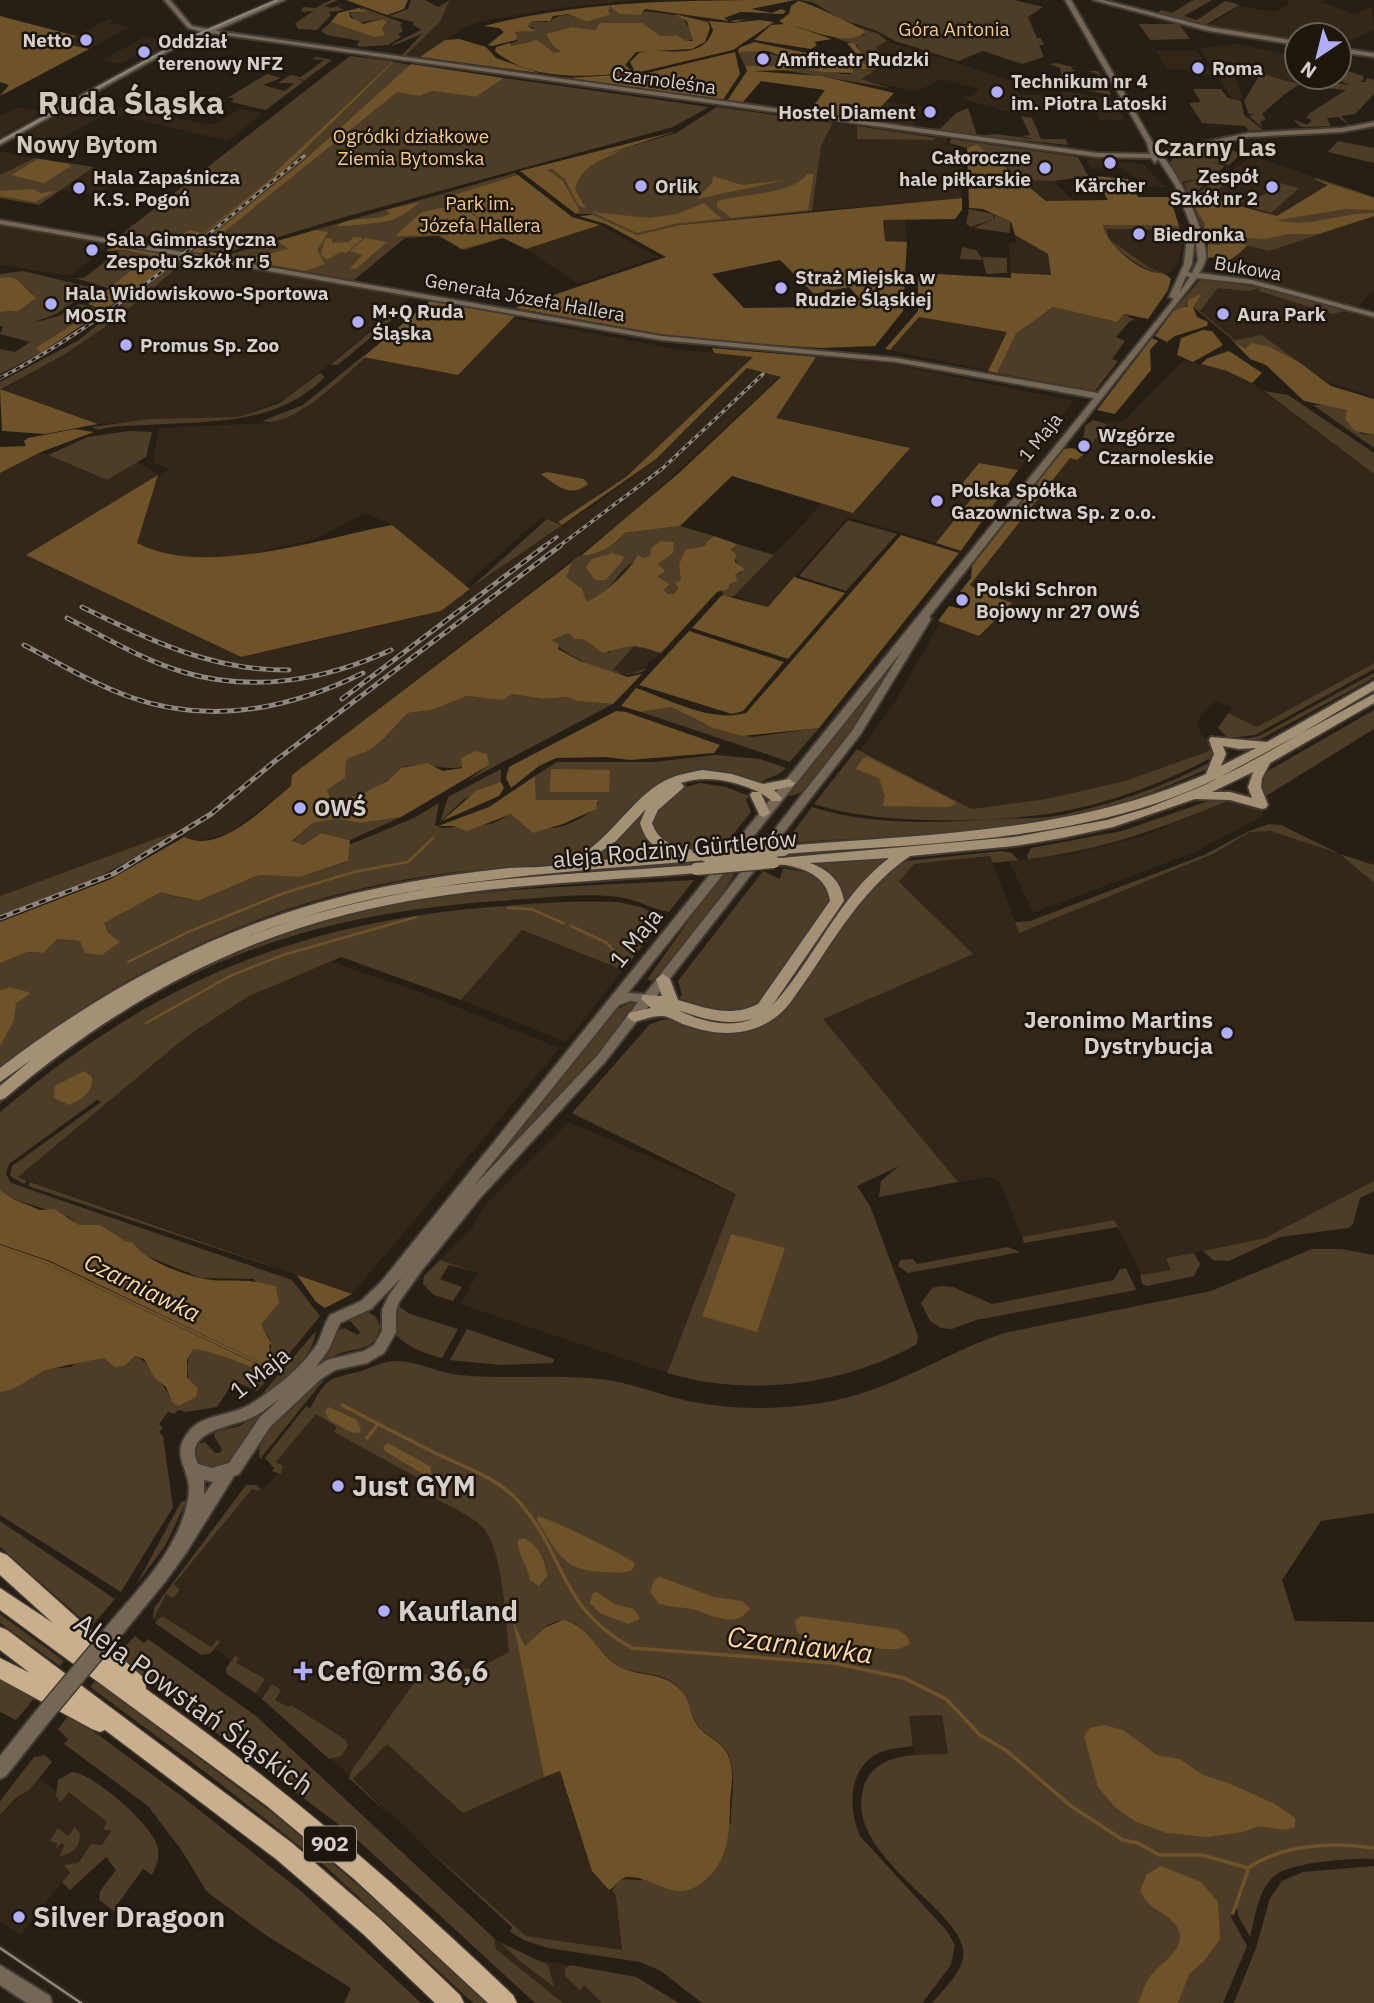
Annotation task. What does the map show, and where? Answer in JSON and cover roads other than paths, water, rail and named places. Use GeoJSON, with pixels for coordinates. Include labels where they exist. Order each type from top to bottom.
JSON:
{"type":"FeatureCollection","features":[{"type":"Feature","properties":{"kind":"main road","name":"aleja Rodziny Gürtlerów"},"geometry":{"type":"LineString","coordinates":[[0,1076],[41,1042],[119,990],[189,955],[255,927],[335,902],[388,890],[551,870],[995,832],[1075,820],[1153,800],[1212,774],[1374,685]]}},
{"type":"Feature","properties":{"kind":"main road","name":"aleja Rodziny Gürtlerów"},"geometry":{"type":"LineString","coordinates":[[0,1094],[51,1051],[157,983],[219,953],[309,920],[440,892],[1057,834],[1132,818],[1192,797],[1374,698]]}},
{"type":"Feature","properties":{"kind":"main road"},"geometry":{"type":"LineString","coordinates":[[1212,774],[1220,754],[1215,740],[1239,746],[1271,743]]}},
{"type":"Feature","properties":{"kind":"main road"},"geometry":{"type":"LineString","coordinates":[[1192,797],[1230,796],[1262,805],[1253,793],[1252,784],[1266,758]]}},
{"type":"Feature","properties":{"kind":"main road"},"geometry":{"type":"LineString","coordinates":[[551,870],[578,862],[611,842],[653,792],[670,780],[705,773],[776,798]]}},
{"type":"Feature","properties":{"kind":"main road"},"geometry":{"type":"LineString","coordinates":[[706,856],[671,850],[656,842],[646,823],[653,808],[673,788],[692,781],[715,782],[759,792],[789,783]]}},
{"type":"Feature","properties":{"kind":"main road"},"geometry":{"type":"LineString","coordinates":[[759,792],[764,813]]}},
{"type":"Feature","properties":{"kind":"main road"},"geometry":{"type":"LineString","coordinates":[[634,1017],[667,1005],[717,1028],[739,1028],[763,1020],[785,1000],[875,874],[913,849]]}},
{"type":"Feature","properties":{"kind":"main road"},"geometry":{"type":"LineString","coordinates":[[648,999],[713,1018],[726,1019],[755,1013],[771,1000],[838,901],[837,891],[827,876],[800,865],[774,862]]}},
{"type":"Feature","properties":{"kind":"main road"},"geometry":{"type":"LineString","coordinates":[[663,979],[667,1005]]}},
{"type":"Feature","properties":{"kind":"main road"},"geometry":{"type":"LineString","coordinates":[[0,1562],[196,1739]]}},
{"type":"Feature","properties":{"kind":"main road","name":"Aleja Powstań Śląskich"},"geometry":{"type":"LineString","coordinates":[[0,1598],[196,1739],[311,1827],[388,1894],[505,2003]]}},
{"type":"Feature","properties":{"kind":"main road","name":"902"},"geometry":{"type":"LineString","coordinates":[[0,1637],[284,1851],[371,1926],[452,2003]]}},
{"type":"Feature","properties":{"kind":"main road"},"geometry":{"type":"LineString","coordinates":[[0,1668],[151,1749]]}},
{"type":"Feature","properties":{"kind":"street"},"geometry":{"type":"LineString","coordinates":[[167,0],[188,26],[205,32]]}},
{"type":"Feature","properties":{"kind":"street"},"geometry":{"type":"LineString","coordinates":[[0,144],[205,32],[282,0]]}},
{"type":"Feature","properties":{"kind":"street","name":"1 Maja"},"geometry":{"type":"LineString","coordinates":[[180,1548],[197,1489],[186,1451],[195,1434],[210,1424],[238,1419],[253,1410],[317,1355],[335,1319],[366,1305],[416,1250],[1195,277],[1202,260],[1202,246],[1179,184],[1155,154],[1068,0]]}},
{"type":"Feature","properties":{"kind":"street"},"geometry":{"type":"LineString","coordinates":[[1096,0],[1209,29],[1283,41]]}},
{"type":"Feature","properties":{"kind":"street","name":"Czarnoleśna"},"geometry":{"type":"LineString","coordinates":[[205,32],[990,141],[1136,157],[1155,154]]}},
{"type":"Feature","properties":{"kind":"street"},"geometry":{"type":"LineString","coordinates":[[1353,52],[1374,55]]}},
{"type":"Feature","properties":{"kind":"street"},"geometry":{"type":"LineString","coordinates":[[1155,154],[1248,135],[1342,130],[1374,124]]}},
{"type":"Feature","properties":{"kind":"street"},"geometry":{"type":"LineString","coordinates":[[1122,155],[1150,143]]}},
{"type":"Feature","properties":{"kind":"street","name":"Czarnoleśna"},"geometry":{"type":"LineString","coordinates":[[1122,155],[1155,154]]}},
{"type":"Feature","properties":{"kind":"street","name":"1 Maja"},"geometry":{"type":"LineString","coordinates":[[1155,154],[1156,164],[1190,217],[1192,246],[1172,304]]}},
{"type":"Feature","properties":{"kind":"street"},"geometry":{"type":"LineString","coordinates":[[1136,157],[1156,164]]}},
{"type":"Feature","properties":{"kind":"street","name":"Generała Józefa Hallera"},"geometry":{"type":"LineString","coordinates":[[0,222],[661,338],[908,361],[1097,399]]}},
{"type":"Feature","properties":{"kind":"street"},"geometry":{"type":"LineString","coordinates":[[1202,260],[1213,269],[1250,279]]}},
{"type":"Feature","properties":{"kind":"street"},"geometry":{"type":"LineString","coordinates":[[1185,272],[1195,277]]}},
{"type":"Feature","properties":{"kind":"street","name":"Bukowa"},"geometry":{"type":"LineString","coordinates":[[1195,277],[1210,277],[1294,292]]}},
{"type":"Feature","properties":{"kind":"street","name":"Bukowa"},"geometry":{"type":"LineString","coordinates":[[1195,277],[1250,279],[1374,314]]}},
{"type":"Feature","properties":{"kind":"street","name":"1 Maja"},"geometry":{"type":"LineString","coordinates":[[0,1770],[180,1548],[229,1471],[243,1458],[265,1422],[316,1375],[332,1364],[367,1357],[379,1349],[389,1332],[394,1299],[417,1265],[476,1193],[586,1078],[634,1017],[871,713],[940,596]]}},
{"type":"Feature","properties":{"kind":"street"},"geometry":{"type":"LineString","coordinates":[[776,798],[790,799],[808,793]]}},
{"type":"Feature","properties":{"kind":"street"},"geometry":{"type":"LineString","coordinates":[[776,798],[785,804],[787,820]]}},
{"type":"Feature","properties":{"kind":"street"},"geometry":{"type":"LineString","coordinates":[[636,975],[638,987],[648,999]]}},
{"type":"Feature","properties":{"kind":"street"},"geometry":{"type":"LineString","coordinates":[[614,1002],[630,997],[648,999]]}},
{"type":"Feature","properties":{"kind":"street"},"geometry":{"type":"LineString","coordinates":[[366,1305],[390,1318]]}},
{"type":"Feature","properties":{"kind":"street"},"geometry":{"type":"LineString","coordinates":[[192,1469],[212,1475],[229,1471]]}},
{"type":"Feature","properties":{"kind":"street"},"geometry":{"type":"LineString","coordinates":[[0,1974],[43,2003]]}},
{"type":"Feature","properties":{"kind":"waterway"},"geometry":{"type":"LineString","coordinates":[[128,962],[188,932],[284,893],[354,872],[408,862],[433,838]]}},
{"type":"Feature","properties":{"kind":"waterway"},"geometry":{"type":"LineString","coordinates":[[508,908],[531,909],[563,923]]}},
{"type":"Feature","properties":{"kind":"waterway"},"geometry":{"type":"LineString","coordinates":[[146,1023],[230,976],[283,955],[416,917]]}},
{"type":"Feature","properties":{"kind":"waterway"},"geometry":{"type":"LineString","coordinates":[[571,926],[607,943],[614,951],[614,958]]}},
{"type":"Feature","properties":{"kind":"waterway","name":"Czarniawka"},"geometry":{"type":"LineString","coordinates":[[0,1246],[49,1263],[267,1367]]}},
{"type":"Feature","properties":{"kind":"waterway","name":"Czarniawka"},"geometry":{"type":"LineString","coordinates":[[342,1405],[503,1487],[535,1523],[566,1581],[590,1616],[608,1633],[632,1648],[833,1663],[904,1678],[946,1699],[980,1735],[1007,1751],[1071,1806],[1123,1840],[1138,1843],[1159,1855],[1202,1855],[1248,1868],[1277,1854],[1309,1847],[1342,1845],[1374,1848]]}},
{"type":"Feature","properties":{"kind":"waterway"},"geometry":{"type":"LineString","coordinates":[[367,1438],[378,1424]]}},
{"type":"Feature","properties":{"kind":"waterway"},"geometry":{"type":"LineString","coordinates":[[1233,1913],[1248,1870]]}},
{"type":"Feature","properties":{"kind":"tram line"},"geometry":{"type":"LineString","coordinates":[[0,142],[178,43],[277,0]]}},
{"type":"Feature","properties":{"kind":"tram line"},"geometry":{"type":"LineString","coordinates":[[0,1948],[81,2003]]}},
{"type":"Feature","properties":{"kind":"railway"},"geometry":{"type":"LineString","coordinates":[[0,378],[41,355],[120,303],[304,156]]}},
{"type":"Feature","properties":{"kind":"railway"},"geometry":{"type":"LineString","coordinates":[[558,547],[663,468],[763,374]]}},
{"type":"Feature","properties":{"kind":"railway"},"geometry":{"type":"LineString","coordinates":[[543,547],[557,537]]}},
{"type":"Feature","properties":{"kind":"railway"},"geometry":{"type":"LineString","coordinates":[[342,699],[545,546]]}},
{"type":"Feature","properties":{"kind":"railway"},"geometry":{"type":"LineString","coordinates":[[0,918],[113,874],[211,814],[275,761],[560,546]]}},
{"type":"Feature","properties":{"kind":"railway"},"geometry":{"type":"LineString","coordinates":[[82,607],[157,642],[208,659],[261,669],[289,670]]}},
{"type":"Feature","properties":{"kind":"railway"},"geometry":{"type":"LineString","coordinates":[[67,618],[138,655],[168,667],[236,682],[315,676],[391,650]]}},
{"type":"Feature","properties":{"kind":"railway"},"geometry":{"type":"LineString","coordinates":[[24,645],[116,692],[189,710],[249,709],[278,704],[335,686],[363,673]]}},
{"type":"Feature","properties":{"kind":"place","name":"Netto"},"geometry":{"type":"Point","coordinates":[86,40]}},
{"type":"Feature","properties":{"kind":"place","name":"Oddział terenowy NFZ"},"geometry":{"type":"Point","coordinates":[144,52]}},
{"type":"Feature","properties":{"kind":"place","name":"Amfiteatr Rudzki"},"geometry":{"type":"Point","coordinates":[763,59]}},
{"type":"Feature","properties":{"kind":"place","name":"Roma"},"geometry":{"type":"Point","coordinates":[1198,68]}},
{"type":"Feature","properties":{"kind":"place","name":"Technikum nr 4 im. Piotra Latoski"},"geometry":{"type":"Point","coordinates":[997,92]}},
{"type":"Feature","properties":{"kind":"place","name":"Hostel Diament"},"geometry":{"type":"Point","coordinates":[930,112]}},
{"type":"Feature","properties":{"kind":"place","name":"Kärcher"},"geometry":{"type":"Point","coordinates":[1110,163]}},
{"type":"Feature","properties":{"kind":"place","name":"Całoroczne hale piłkarskie"},"geometry":{"type":"Point","coordinates":[1045,168]}},
{"type":"Feature","properties":{"kind":"place","name":"Orlik"},"geometry":{"type":"Point","coordinates":[641,186]}},
{"type":"Feature","properties":{"kind":"place","name":"Zespół Szkół nr 2"},"geometry":{"type":"Point","coordinates":[1272,187]}},
{"type":"Feature","properties":{"kind":"place","name":"Hala Zapaśnicza K.S. Pogoń"},"geometry":{"type":"Point","coordinates":[79,188]}},
{"type":"Feature","properties":{"kind":"place","name":"Biedronka"},"geometry":{"type":"Point","coordinates":[1139,234]}},
{"type":"Feature","properties":{"kind":"place","name":"Sala Gimnastyczna Zespołu Szkół nr 5"},"geometry":{"type":"Point","coordinates":[92,250]}},
{"type":"Feature","properties":{"kind":"place","name":"Straż Miejska w Rudzie Śląskiej"},"geometry":{"type":"Point","coordinates":[781,288]}},
{"type":"Feature","properties":{"kind":"place","name":"Hala Widowiskowo-Sportowa MOSIR"},"geometry":{"type":"Point","coordinates":[51,304]}},
{"type":"Feature","properties":{"kind":"place","name":"Aura Park"},"geometry":{"type":"Point","coordinates":[1223,314]}},
{"type":"Feature","properties":{"kind":"place","name":"M+Q Ruda Śląska"},"geometry":{"type":"Point","coordinates":[358,322]}},
{"type":"Feature","properties":{"kind":"place","name":"Promus Sp. Zoo"},"geometry":{"type":"Point","coordinates":[126,345]}},
{"type":"Feature","properties":{"kind":"place","name":"Wzgórze Czarnoleskie"},"geometry":{"type":"Point","coordinates":[1084,446]}},
{"type":"Feature","properties":{"kind":"place","name":"Polska Spółka Gazownictwa Sp. z o.o."},"geometry":{"type":"Point","coordinates":[937,501]}},
{"type":"Feature","properties":{"kind":"place","name":"Polski Schron Bojowy nr 27 OWŚ"},"geometry":{"type":"Point","coordinates":[962,600]}},
{"type":"Feature","properties":{"kind":"place","name":"OWŚ"},"geometry":{"type":"Point","coordinates":[300,808]}},
{"type":"Feature","properties":{"kind":"place","name":"Jeronimo Martins Dystrybucja"},"geometry":{"type":"Point","coordinates":[1227,1033]}},
{"type":"Feature","properties":{"kind":"place","name":"Just GYM"},"geometry":{"type":"Point","coordinates":[338,1486]}},
{"type":"Feature","properties":{"kind":"place","name":"Kaufland"},"geometry":{"type":"Point","coordinates":[384,1611]}},
{"type":"Feature","properties":{"kind":"place","name":"Cef@rm 36,6"},"geometry":{"type":"Point","coordinates":[303,1671]}},
{"type":"Feature","properties":{"kind":"place","name":"Silver Dragoon"},"geometry":{"type":"Point","coordinates":[19,1917]}},
{"type":"Feature","properties":{"kind":"district","name":"Ruda Śląska"},"geometry":{"type":"Point","coordinates":[131,103]}},
{"type":"Feature","properties":{"kind":"district","name":"Nowy Bytom"},"geometry":{"type":"Point","coordinates":[87,145]}},
{"type":"Feature","properties":{"kind":"district","name":"Czarny Las"},"geometry":{"type":"Point","coordinates":[1215,148]}},
{"type":"Feature","properties":{"kind":"park label","name":"Góra Antonia"},"geometry":{"type":"Point","coordinates":[954,29]}},
{"type":"Feature","properties":{"kind":"park label","name":"Ogródki działkowe Ziemia Bytomska"},"geometry":{"type":"Point","coordinates":[411,147]}},
{"type":"Feature","properties":{"kind":"park label","name":"Park im. Józefa Hallera"},"geometry":{"type":"Point","coordinates":[480,214]}}]}
